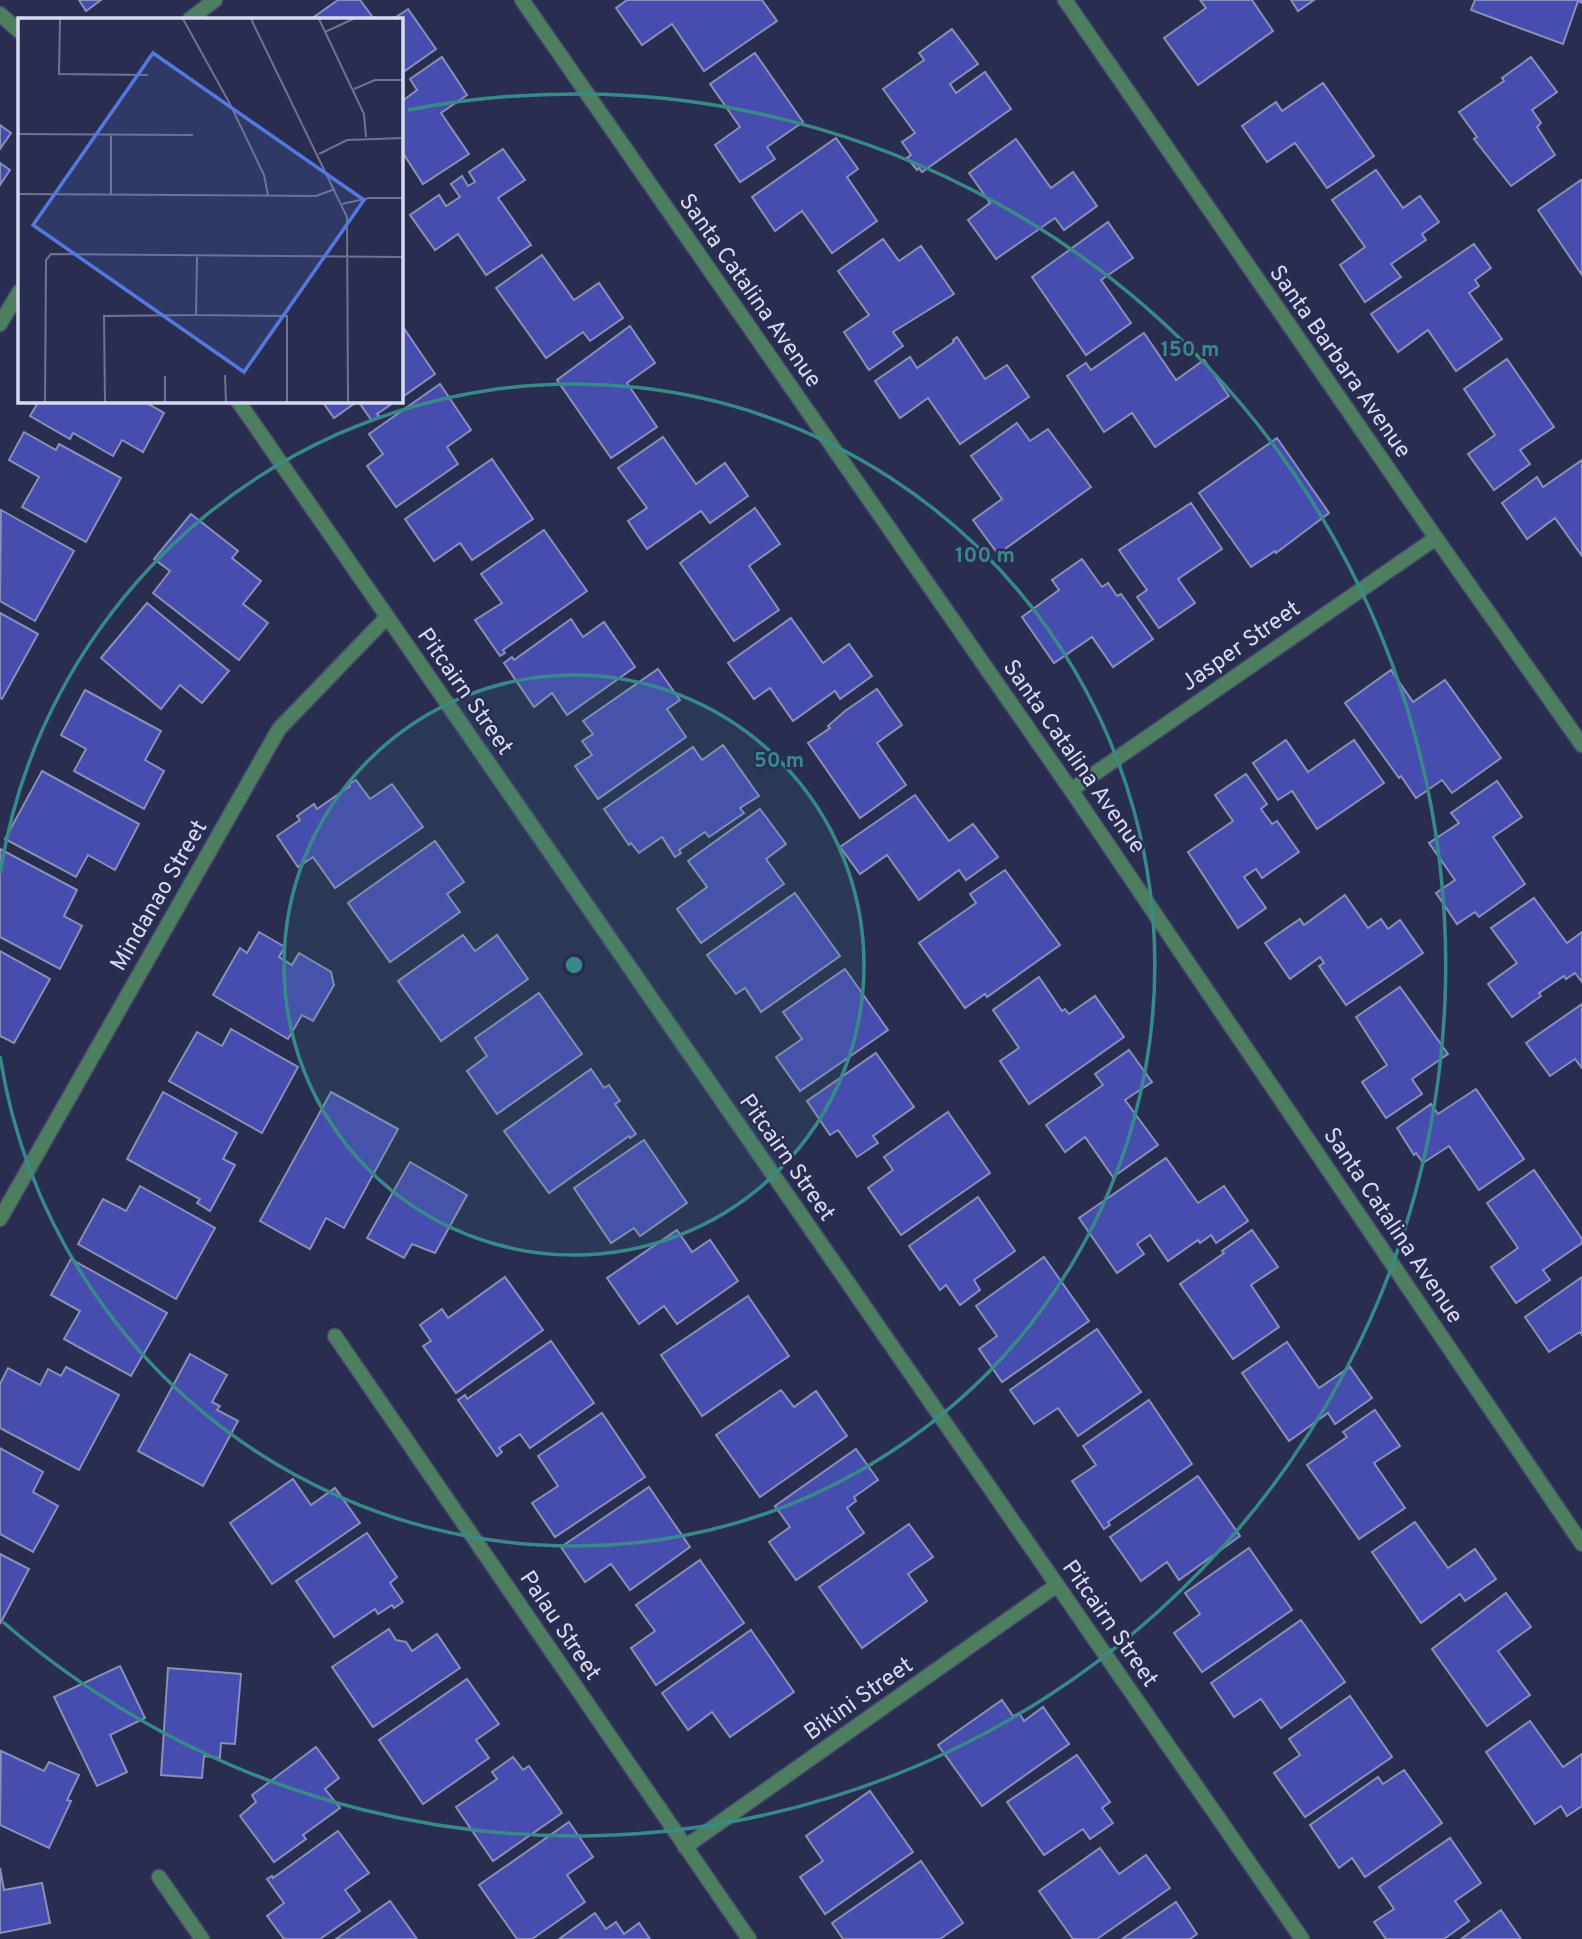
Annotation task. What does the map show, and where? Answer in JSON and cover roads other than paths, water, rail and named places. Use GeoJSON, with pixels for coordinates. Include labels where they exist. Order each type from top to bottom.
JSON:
{"type":"FeatureCollection","features":[{"type":"Feature","properties":{"kind":"street"},"geometry":{"type":"LineString","coordinates":[[191,18],[215,0]]}},
{"type":"Feature","properties":{"kind":"street","name":"Santa Catalina Avenue"},"geometry":{"type":"LineString","coordinates":[[522,0],[1071,789],[1582,1544]]}},
{"type":"Feature","properties":{"kind":"street","name":"Santa Barbara Avenue"},"geometry":{"type":"LineString","coordinates":[[1065,0],[1582,746]]}},
{"type":"Feature","properties":{"kind":"street"},"geometry":{"type":"LineString","coordinates":[[0,14],[18,30]]}},
{"type":"Feature","properties":{"kind":"street"},"geometry":{"type":"LineString","coordinates":[[0,324],[18,294]]}},
{"type":"Feature","properties":{"kind":"street","name":"Pitcairn Street"},"geometry":{"type":"LineString","coordinates":[[239,402],[1302,1939]]}},
{"type":"Feature","properties":{"kind":"street","name":"Jasper Street"},"geometry":{"type":"LineString","coordinates":[[1071,789],[1436,538]]}},
{"type":"Feature","properties":{"kind":"street","name":"Mindanao Street"},"geometry":{"type":"LineString","coordinates":[[0,1219],[279,729],[387,617]]}},
{"type":"Feature","properties":{"kind":"street","name":"Palau Street"},"geometry":{"type":"LineString","coordinates":[[335,1336],[749,1939]]}},
{"type":"Feature","properties":{"kind":"street","name":"Bikini Street"},"geometry":{"type":"LineString","coordinates":[[685,1847],[1057,1586]]}},
{"type":"Feature","properties":{"kind":"street"},"geometry":{"type":"LineString","coordinates":[[159,1877],[202,1939]]}}]}
